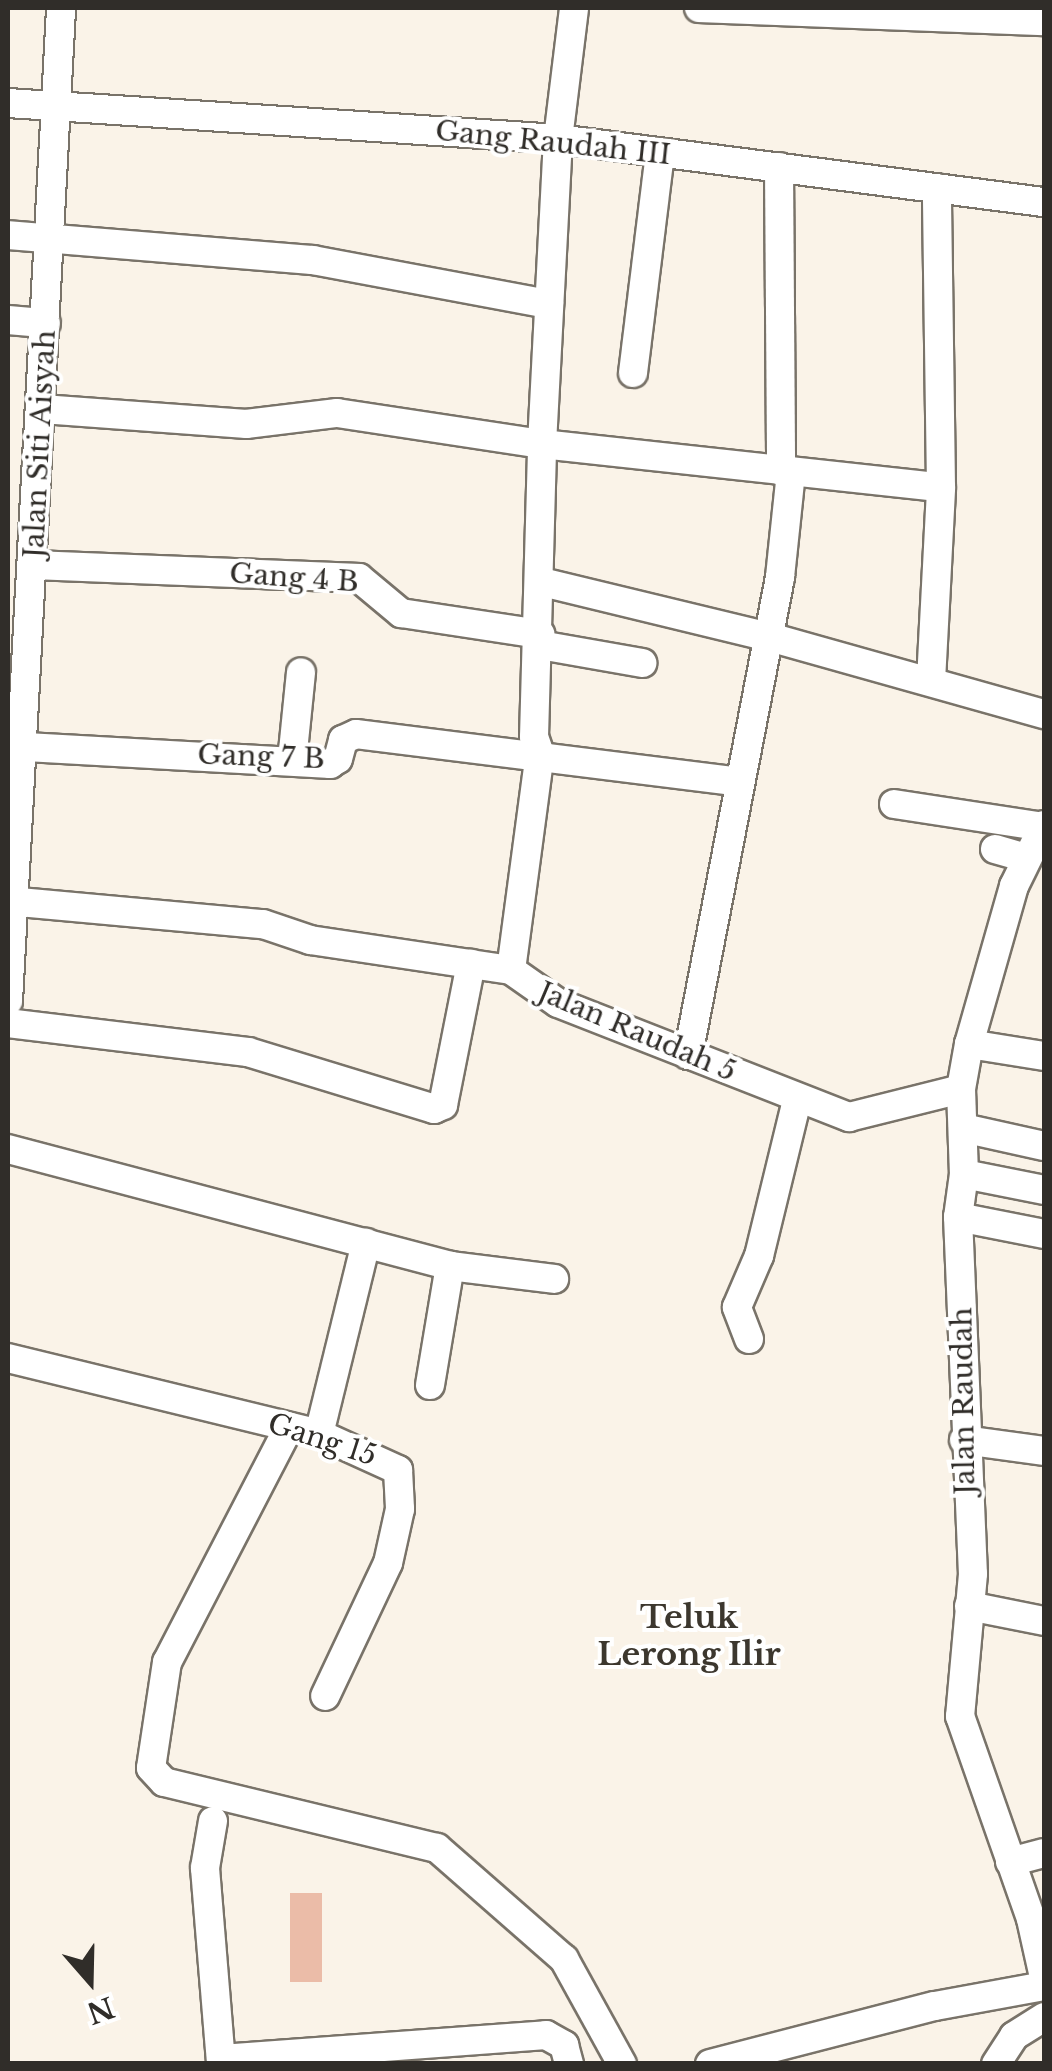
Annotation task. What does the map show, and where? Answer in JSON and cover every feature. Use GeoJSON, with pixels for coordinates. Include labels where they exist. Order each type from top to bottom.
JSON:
{"type":"FeatureCollection","features":[{"type":"Feature","properties":{"kind":"street","name":"Jalan Siti Aisyah"},"geometry":{"type":"LineString","coordinates":[[8,1001],[15,746],[34,564],[61,8]]}},
{"type":"Feature","properties":{"kind":"street"},"geometry":{"type":"LineString","coordinates":[[511,970],[540,754],[534,737],[542,582],[542,444],[558,139],[574,8]]}},
{"type":"Feature","properties":{"kind":"street"},"geometry":{"type":"LineString","coordinates":[[699,8],[1044,21]]}},
{"type":"Feature","properties":{"kind":"street","name":"Gang Raudah III"},"geometry":{"type":"LineString","coordinates":[[8,103],[59,103],[558,139],[1044,202]]}},
{"type":"Feature","properties":{"kind":"street"},"geometry":{"type":"LineString","coordinates":[[633,373],[660,153]]}},
{"type":"Feature","properties":{"kind":"street"},"geometry":{"type":"LineString","coordinates":[[688,1055],[780,577],[786,471],[779,168]]}},
{"type":"Feature","properties":{"kind":"street"},"geometry":{"type":"LineString","coordinates":[[930,681],[941,486],[937,188]]}},
{"type":"Feature","properties":{"kind":"street"},"geometry":{"type":"LineString","coordinates":[[8,235],[312,260],[550,304]]}},
{"type":"Feature","properties":{"kind":"street"},"geometry":{"type":"LineString","coordinates":[[8,320],[46,323]]}},
{"type":"Feature","properties":{"kind":"street"},"geometry":{"type":"LineString","coordinates":[[42,409],[246,424],[337,413],[542,444],[941,486]]}},
{"type":"Feature","properties":{"kind":"street","name":"Gang 4 B"},"geometry":{"type":"LineString","coordinates":[[34,564],[359,578],[401,613],[642,663]]}},
{"type":"Feature","properties":{"kind":"street"},"geometry":{"type":"LineString","coordinates":[[542,582],[766,636],[1044,714]]}},
{"type":"Feature","properties":{"kind":"street"},"geometry":{"type":"LineString","coordinates":[[292,761],[301,672]]}},
{"type":"Feature","properties":{"kind":"street","name":"Gang 7 B"},"geometry":{"type":"LineString","coordinates":[[15,746],[336,762],[343,740],[356,734],[540,754]]}},
{"type":"Feature","properties":{"kind":"street"},"geometry":{"type":"LineString","coordinates":[[540,754],[740,782]]}},
{"type":"Feature","properties":{"kind":"street"},"geometry":{"type":"LineString","coordinates":[[894,804],[1038,842]]}},
{"type":"Feature","properties":{"kind":"street"},"geometry":{"type":"LineString","coordinates":[[995,850],[1038,842]]}},
{"type":"Feature","properties":{"kind":"street","name":"Jalan Raudah"},"geometry":{"type":"LineString","coordinates":[[1038,842],[969,1044],[961,1089],[964,1174],[958,1217],[969,1606],[960,1716],[1044,1977]]}},
{"type":"Feature","properties":{"kind":"street","name":"Jalan Raudah 5"},"geometry":{"type":"LineString","coordinates":[[11,901],[264,924],[310,940],[511,970],[558,1004],[797,1100],[857,1118],[961,1089]]}},
{"type":"Feature","properties":{"kind":"street"},"geometry":{"type":"LineString","coordinates":[[8,1023],[248,1052],[331,1073],[403,1103],[434,1110],[443,1104],[471,964]]}},
{"type":"Feature","properties":{"kind":"street"},"geometry":{"type":"LineString","coordinates":[[969,1044],[1044,1056]]}},
{"type":"Feature","properties":{"kind":"street"},"geometry":{"type":"LineString","coordinates":[[749,1338],[737,1307],[759,1256],[797,1100]]}},
{"type":"Feature","properties":{"kind":"street"},"geometry":{"type":"LineString","coordinates":[[963,1128],[1044,1146]]}},
{"type":"Feature","properties":{"kind":"street"},"geometry":{"type":"LineString","coordinates":[[8,1148],[450,1266],[554,1279]]}},
{"type":"Feature","properties":{"kind":"street"},"geometry":{"type":"LineString","coordinates":[[964,1174],[1044,1190]]}},
{"type":"Feature","properties":{"kind":"street"},"geometry":{"type":"LineString","coordinates":[[958,1217],[1044,1234]]}},
{"type":"Feature","properties":{"kind":"street"},"geometry":{"type":"LineString","coordinates":[[318,1434],[366,1242]]}},
{"type":"Feature","properties":{"kind":"street"},"geometry":{"type":"LineString","coordinates":[[430,1385],[450,1266]]}},
{"type":"Feature","properties":{"kind":"street","name":"Gang 15"},"geometry":{"type":"LineString","coordinates":[[8,1358],[318,1434],[391,1463],[402,1491],[388,1563],[325,1696]]}},
{"type":"Feature","properties":{"kind":"street"},"geometry":{"type":"LineString","coordinates":[[290,1427],[166,1662],[151,1768],[164,1782],[437,1848],[564,1959],[622,2064]]}},
{"type":"Feature","properties":{"kind":"street"},"geometry":{"type":"LineString","coordinates":[[964,1440],[1044,1451]]}},
{"type":"Feature","properties":{"kind":"street"},"geometry":{"type":"LineString","coordinates":[[969,1606],[1044,1621]]}},
{"type":"Feature","properties":{"kind":"street"},"geometry":{"type":"LineString","coordinates":[[214,1821],[205,1868],[221,2061],[397,2054],[546,2034],[564,2045],[570,2064]]}},
{"type":"Feature","properties":{"kind":"street"},"geometry":{"type":"LineString","coordinates":[[1010,1862],[1044,1853]]}},
{"type":"Feature","properties":{"kind":"street"},"geometry":{"type":"LineString","coordinates":[[710,2064],[934,2006],[1044,1986]]}},
{"type":"Feature","properties":{"kind":"street"},"geometry":{"type":"LineString","coordinates":[[996,2064],[1014,2036],[1044,2016]]}},
{"type":"Feature","properties":{"kind":"shaded area"},"geometry":{"type":"Polygon","coordinates":[[[290,1893],[322,1893],[322,1982],[290,1982],[290,1893]]]}},
{"type":"Feature","properties":{"kind":"district","name":"Teluk Lerong Ilir"},"geometry":{"type":"Point","coordinates":[689,1636]}}]}
